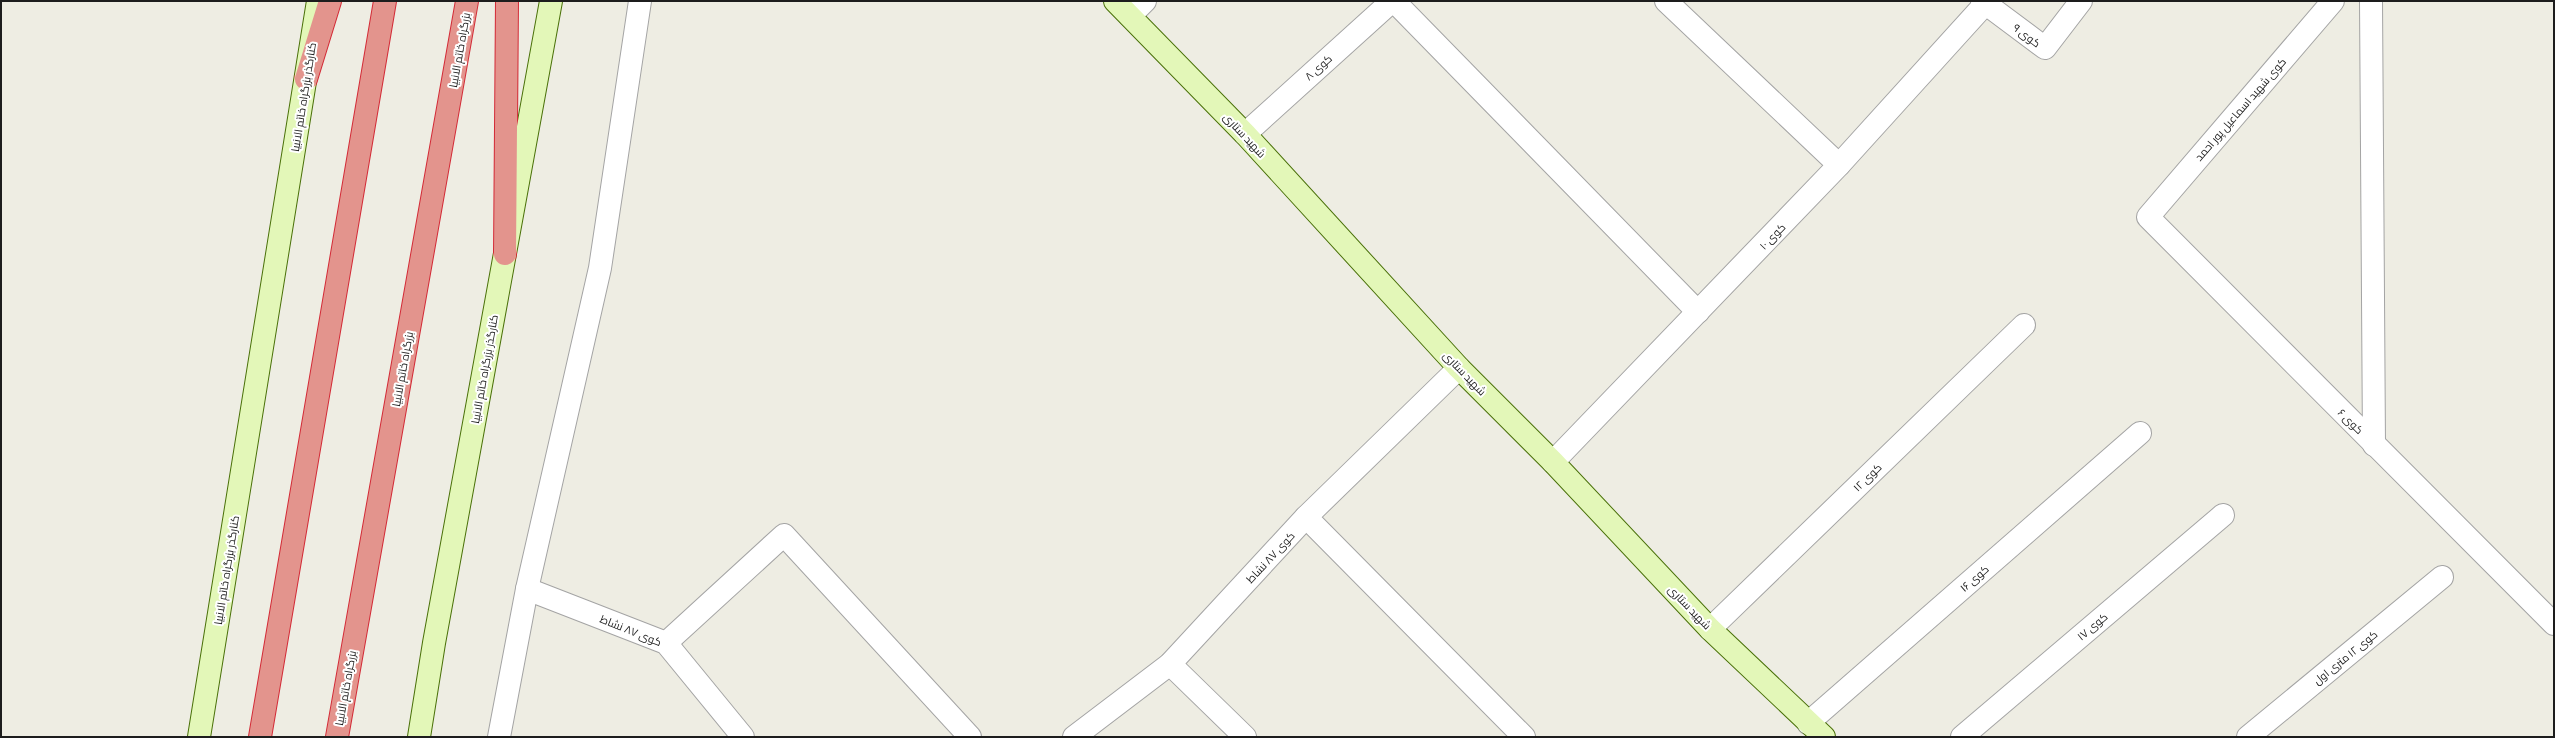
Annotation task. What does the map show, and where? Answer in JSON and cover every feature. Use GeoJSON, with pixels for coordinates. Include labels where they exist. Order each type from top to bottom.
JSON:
{"type":"FeatureCollection","features":[{"type":"Feature","properties":{"kind":"highway"},"geometry":{"type":"LineString","coordinates":[[306,79],[330,1]]}},
{"type":"Feature","properties":{"kind":"highway"},"geometry":{"type":"LineString","coordinates":[[260,737],[385,1]]}},
{"type":"Feature","properties":{"kind":"highway","name":"بزرگراه خاتم الانبیا"},"geometry":{"type":"LineString","coordinates":[[337,737],[467,1]]}},
{"type":"Feature","properties":{"kind":"highway"},"geometry":{"type":"LineString","coordinates":[[505,254],[507,1]]}},
{"type":"Feature","properties":{"kind":"main road","name":"کنارگذر بزرگراه خاتم الانبیا"},"geometry":{"type":"LineString","coordinates":[[199,737],[318,1]]}},
{"type":"Feature","properties":{"kind":"main road","name":"کنارگذر بزرگراه خاتم الانبیا"},"geometry":{"type":"LineString","coordinates":[[419,737],[434,643],[551,1]]}},
{"type":"Feature","properties":{"kind":"main road","name":"شهید ستاری"},"geometry":{"type":"LineString","coordinates":[[1122,9],[1245,134],[1459,368],[1553,462],[1710,629],[1816,730]]}},
{"type":"Feature","properties":{"kind":"street"},"geometry":{"type":"LineString","coordinates":[[499,737],[527,589],[600,268],[640,1]]}},
{"type":"Feature","properties":{"kind":"street"},"geometry":{"type":"LineString","coordinates":[[1122,9],[1145,1]]}},
{"type":"Feature","properties":{"kind":"street"},"geometry":{"type":"LineString","coordinates":[[1393,1],[1698,312]]}},
{"type":"Feature","properties":{"kind":"street","name":"کوی ۸"},"geometry":{"type":"LineString","coordinates":[[1245,134],[1393,1]]}},
{"type":"Feature","properties":{"kind":"street"},"geometry":{"type":"LineString","coordinates":[[1666,1],[1839,165]]}},
{"type":"Feature","properties":{"kind":"street","name":"کوی ۹"},"geometry":{"type":"LineString","coordinates":[[1983,2],[2045,48],[2081,1]]}},
{"type":"Feature","properties":{"kind":"street","name":"کوی شهید اسماعیل پور احمد"},"geometry":{"type":"LineString","coordinates":[[2148,217],[2333,1]]}},
{"type":"Feature","properties":{"kind":"street"},"geometry":{"type":"LineString","coordinates":[[2371,1],[2374,444]]}},
{"type":"Feature","properties":{"kind":"street","name":"کوی ۱۰"},"geometry":{"type":"LineString","coordinates":[[1553,462],[1839,165],[1983,2]]}},
{"type":"Feature","properties":{"kind":"street","name":"کوی ۶"},"geometry":{"type":"LineString","coordinates":[[2148,217],[2554,624]]}},
{"type":"Feature","properties":{"kind":"street","name":"کوی ۱۲"},"geometry":{"type":"LineString","coordinates":[[1710,629],[2024,324]]}},
{"type":"Feature","properties":{"kind":"street","name":"کوی ۸۷ نشاط"},"geometry":{"type":"LineString","coordinates":[[1074,737],[1170,664],[1306,517],[1459,368]]}},
{"type":"Feature","properties":{"kind":"street","name":"کوی ۱۶"},"geometry":{"type":"LineString","coordinates":[[1816,730],[2140,433]]}},
{"type":"Feature","properties":{"kind":"street","name":"کوی ۱۷"},"geometry":{"type":"LineString","coordinates":[[1962,737],[2223,515]]}},
{"type":"Feature","properties":{"kind":"street"},"geometry":{"type":"LineString","coordinates":[[1306,517],[1524,737]]}},
{"type":"Feature","properties":{"kind":"street"},"geometry":{"type":"LineString","coordinates":[[666,643],[784,535],[970,737]]}},
{"type":"Feature","properties":{"kind":"street","name":"کوی ۱۲ متری اول"},"geometry":{"type":"LineString","coordinates":[[2248,737],[2442,577]]}},
{"type":"Feature","properties":{"kind":"street","name":"کوی ۸۷ نشاط"},"geometry":{"type":"LineString","coordinates":[[527,589],[666,643],[743,737]]}},
{"type":"Feature","properties":{"kind":"street"},"geometry":{"type":"LineString","coordinates":[[1170,664],[1245,737]]}}]}
